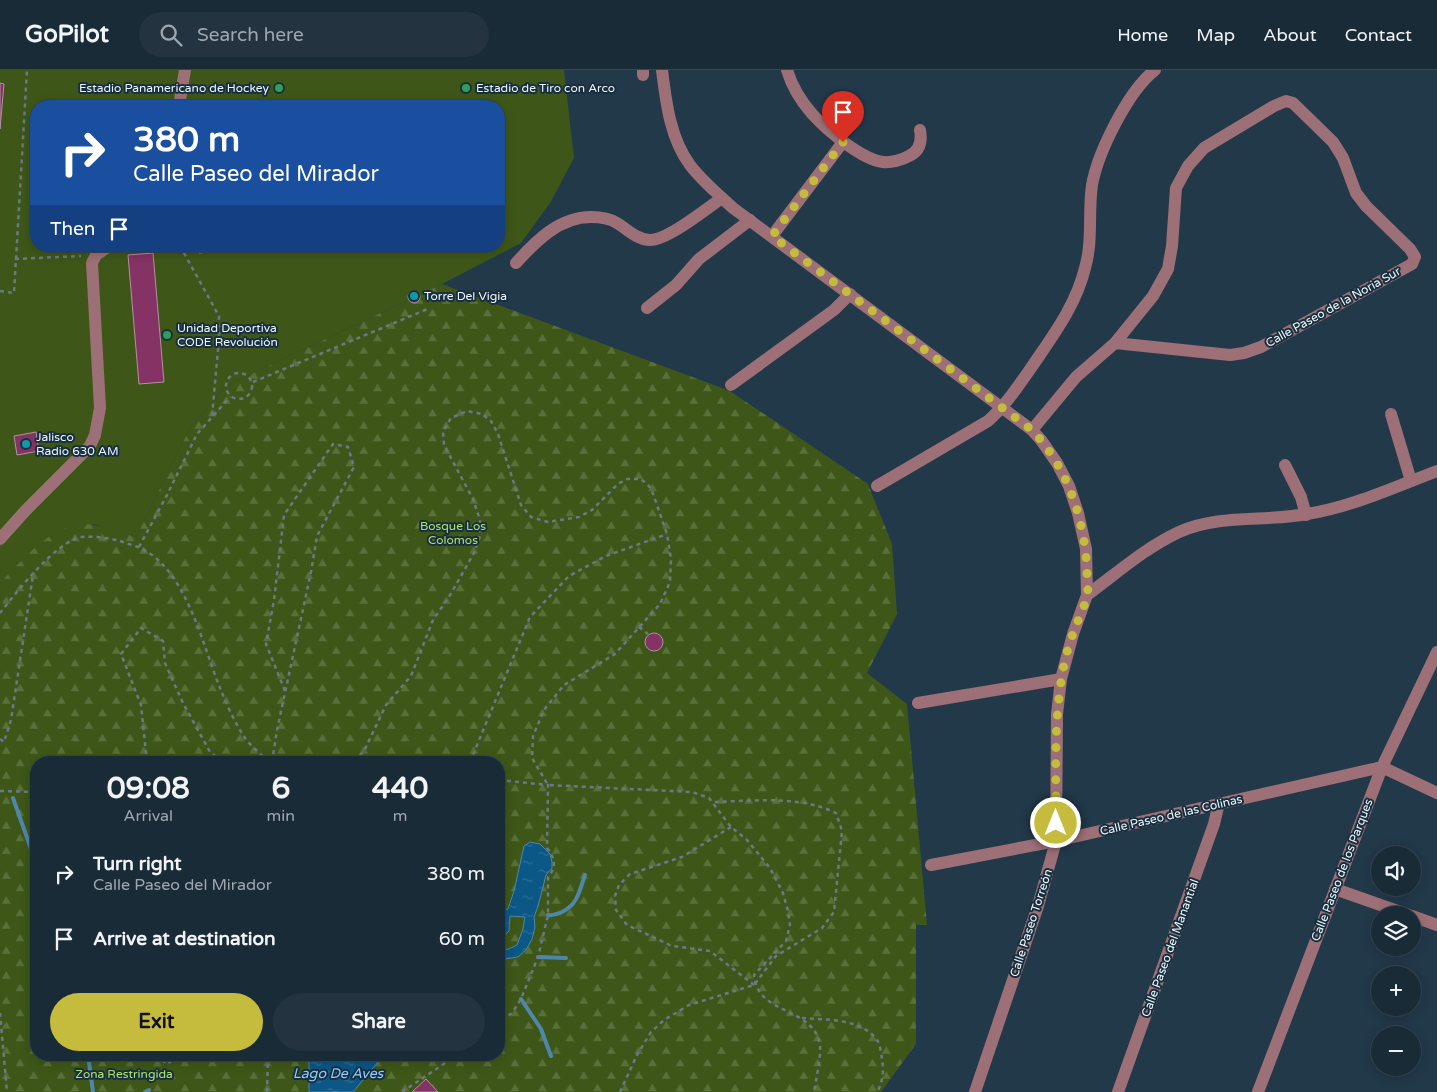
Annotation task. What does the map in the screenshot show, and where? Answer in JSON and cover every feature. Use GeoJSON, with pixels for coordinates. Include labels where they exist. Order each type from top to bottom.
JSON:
{"type":"FeatureCollection","features":[{"type":"Feature","properties":{"kind":"street"},"geometry":{"type":"LineString","coordinates":[[180,100],[185,70]]}},
{"type":"Feature","properties":{"kind":"street","name":"Calle Paseo Torreón"},"geometry":{"type":"LineString","coordinates":[[662,70],[668,110],[678,142],[688,163],[704,182],[750,220],[1032,430],[1057,463],[1069,486],[1078,513],[1086,548],[1087,595],[1072,634],[1061,680],[1057,714],[1056,841],[1038,906],[975,1092]]}},
{"type":"Feature","properties":{"kind":"street"},"geometry":{"type":"LineString","coordinates":[[787,70],[797,93],[810,113],[829,132],[868,157],[882,162],[904,158],[915,152],[921,140],[920,130]]}},
{"type":"Feature","properties":{"kind":"street"},"geometry":{"type":"LineString","coordinates":[[877,486],[988,421],[1003,408],[1063,320],[1074,301],[1086,266],[1092,184],[1097,166],[1120,115],[1136,91],[1155,70]]}},
{"type":"Feature","properties":{"kind":"street","name":"Calle Paseo de la Noria Sur"},"geometry":{"type":"LineString","coordinates":[[1286,101],[1293,103],[1334,142],[1343,158],[1356,193],[1366,206],[1410,249],[1415,257],[1412,264],[1261,347],[1244,354],[1230,355],[1115,342],[1153,296],[1168,269],[1173,238],[1176,188],[1188,166],[1204,148],[1274,106],[1286,101]]}},
{"type":"Feature","properties":{"kind":"street"},"geometry":{"type":"LineString","coordinates":[[772,236],[843,142]]}},
{"type":"Feature","properties":{"kind":"street"},"geometry":{"type":"LineString","coordinates":[[516,264],[529,248],[546,233],[565,221],[583,217],[600,217],[615,222],[635,236],[650,240],[664,236],[722,198]]}},
{"type":"Feature","properties":{"kind":"street"},"geometry":{"type":"LineString","coordinates":[[647,308],[676,285],[699,259],[750,220]]}},
{"type":"Feature","properties":{"kind":"street"},"geometry":{"type":"LineString","coordinates":[[0,539],[90,446],[95,435],[100,408],[92,263],[96,255],[101,252]]}},
{"type":"Feature","properties":{"kind":"street"},"geometry":{"type":"LineString","coordinates":[[731,385],[834,310],[850,294]]}},
{"type":"Feature","properties":{"kind":"street"},"geometry":{"type":"LineString","coordinates":[[1032,430],[1076,377],[1115,342]]}},
{"type":"Feature","properties":{"kind":"street"},"geometry":{"type":"LineString","coordinates":[[1392,414],[1411,481]]}},
{"type":"Feature","properties":{"kind":"street"},"geometry":{"type":"LineString","coordinates":[[1285,465],[1301,497],[1306,515]]}},
{"type":"Feature","properties":{"kind":"street"},"geometry":{"type":"LineString","coordinates":[[1087,595],[1150,549],[1180,532],[1207,523],[1235,519],[1306,515],[1336,508],[1437,471]]}},
{"type":"Feature","properties":{"kind":"street","name":"Calle Paseo de los Parques"},"geometry":{"type":"LineString","coordinates":[[1258,1092],[1382,767],[1437,652]]}},
{"type":"Feature","properties":{"kind":"street"},"geometry":{"type":"LineString","coordinates":[[918,703],[1061,680]]}},
{"type":"Feature","properties":{"kind":"street"},"geometry":{"type":"LineString","coordinates":[[1382,767],[1437,793]]}},
{"type":"Feature","properties":{"kind":"street","name":"Calle Paseo de las Colinas"},"geometry":{"type":"LineString","coordinates":[[931,866],[1056,841],[1382,767]]}},
{"type":"Feature","properties":{"kind":"street","name":"Calle Paseo del Manantial"},"geometry":{"type":"LineString","coordinates":[[1118,1092],[1214,824],[1219,803]]}},
{"type":"Feature","properties":{"kind":"street"},"geometry":{"type":"LineString","coordinates":[[1335,889],[1383,906]]}},
{"type":"Feature","properties":{"kind":"street"},"geometry":{"type":"LineString","coordinates":[[1421,919],[1437,925]]}},
{"type":"Feature","properties":{"kind":"path"},"geometry":{"type":"LineString","coordinates":[[0,291],[14,293],[27,70]]}},
{"type":"Feature","properties":{"kind":"path"},"geometry":{"type":"LineString","coordinates":[[183,252],[219,316],[219,339],[212,416]]}},
{"type":"Feature","properties":{"kind":"path"},"geometry":{"type":"LineString","coordinates":[[15,258],[96,255]]}},
{"type":"Feature","properties":{"kind":"path"},"geometry":{"type":"LineString","coordinates":[[253,382],[430,308]]}},
{"type":"Feature","properties":{"kind":"path"},"geometry":{"type":"LineString","coordinates":[[238,372],[245,372],[253,382],[252,392],[239,399],[230,396],[225,385],[228,378],[238,372]]}},
{"type":"Feature","properties":{"kind":"path"},"geometry":{"type":"LineString","coordinates":[[139,547],[197,434],[230,396]]}},
{"type":"Feature","properties":{"kind":"path"},"geometry":{"type":"LineString","coordinates":[[360,756],[366,749],[386,705],[411,676],[433,620],[449,597],[474,553],[480,536],[480,520],[473,498],[444,444],[443,432],[451,418],[467,411],[482,414],[491,421],[498,434],[521,505],[531,517],[548,522],[578,517],[592,510],[618,484],[627,479],[641,480],[651,488],[667,534],[671,559],[670,582],[660,604],[615,654],[564,685],[544,710],[533,736],[532,758],[548,785],[547,848],[553,855],[555,865],[553,872],[548,877],[548,915],[538,957],[521,999],[512,1013],[505,1018]]}},
{"type":"Feature","properties":{"kind":"path"},"geometry":{"type":"LineString","coordinates":[[272,756],[317,536],[354,467],[348,447],[333,444],[284,515],[276,590],[266,644],[285,691]]}},
{"type":"Feature","properties":{"kind":"path"},"geometry":{"type":"LineString","coordinates":[[472,756],[530,617],[569,576],[606,556],[667,534]]}},
{"type":"Feature","properties":{"kind":"path"},"geometry":{"type":"LineString","coordinates":[[0,614],[33,573],[61,547],[81,537],[111,539],[139,547],[152,556],[171,574],[185,598],[204,640],[220,688],[244,737],[265,756]]}},
{"type":"Feature","properties":{"kind":"path"},"geometry":{"type":"LineString","coordinates":[[0,739],[4,742],[11,720],[33,573]]}},
{"type":"Feature","properties":{"kind":"path"},"geometry":{"type":"LineString","coordinates":[[639,627],[648,634]]}},
{"type":"Feature","properties":{"kind":"path"},"geometry":{"type":"LineString","coordinates":[[146,756],[141,705],[121,654],[141,628],[163,641],[165,664],[183,703],[210,752],[215,756]]}},
{"type":"Feature","properties":{"kind":"path"},"geometry":{"type":"LineString","coordinates":[[505,781],[548,785],[692,792],[709,798],[731,827],[747,840],[770,868],[783,893],[788,911],[790,926],[786,942],[754,975],[754,985]]}},
{"type":"Feature","properties":{"kind":"path"},"geometry":{"type":"LineString","coordinates":[[0,791],[30,792]]}},
{"type":"Feature","properties":{"kind":"path"},"geometry":{"type":"LineString","coordinates":[[620,1092],[637,1055],[651,1032],[664,1020],[688,1005],[754,985],[776,956],[822,928],[834,912],[842,831],[836,813],[823,807],[791,802],[712,802]]}},
{"type":"Feature","properties":{"kind":"path"},"geometry":{"type":"LineString","coordinates":[[731,827],[682,857],[630,874],[619,885],[616,896],[616,910],[627,925],[672,946],[710,951],[754,985],[765,1000],[800,1018],[812,1027],[820,1046],[814,1092]]}},
{"type":"Feature","properties":{"kind":"path"},"geometry":{"type":"LineString","coordinates":[[0,1013],[6,1092]]}},
{"type":"Feature","properties":{"kind":"path"},"geometry":{"type":"LineString","coordinates":[[800,1018],[834,1020],[862,1028],[878,1041],[884,1068],[877,1092]]}},
{"type":"Feature","properties":{"kind":"path"},"geometry":{"type":"LineString","coordinates":[[267,1092],[268,1061]]}},
{"type":"Feature","properties":{"kind":"path"},"geometry":{"type":"LineString","coordinates":[[402,1092],[448,1061]]}},
{"type":"Feature","properties":{"kind":"green space","name":"Unidad Deportiva CODE Revolución"},"geometry":{"type":"Polygon","coordinates":[[[0,70],[564,70],[574,158],[550,203],[521,243],[505,251],[505,100],[30,100],[30,252],[504,252],[442,284],[226,386],[190,428],[136,537],[94,524],[45,540],[0,583],[0,70]]]}},
{"type":"Feature","properties":{"kind":"green space","name":"Bosque Los Colomos"},"geometry":{"type":"Polygon","coordinates":[[[442,284],[730,391],[868,484],[892,544],[897,614],[867,673],[907,704],[927,925],[916,925],[916,1044],[881,1092],[0,1092],[0,583],[42,542],[67,528],[80,524],[95,525],[136,537],[190,428],[226,386],[442,284]]]}},
{"type":"Feature","properties":{"kind":"water"},"geometry":{"type":"Polygon","coordinates":[[[530,842],[540,844],[550,854],[552,868],[546,875],[534,917],[535,927],[532,939],[526,950],[518,957],[505,959],[505,949],[517,945],[523,929],[525,917],[510,916],[509,931],[505,935],[505,910],[508,909],[514,891],[524,846],[530,842]]]}},
{"type":"Feature","properties":{"kind":"water","name":"Lago De Aves"},"geometry":{"type":"Polygon","coordinates":[[[309,1061],[378,1061],[353,1092],[309,1092],[309,1061]]]}},
{"type":"Feature","properties":{"kind":"building"},"geometry":{"type":"Polygon","coordinates":[[[0,83],[4,84],[0,129],[0,83]]]}},
{"type":"Feature","properties":{"kind":"building"},"geometry":{"type":"Polygon","coordinates":[[[153,253],[164,382],[139,384],[128,255],[153,253]]]}},
{"type":"Feature","properties":{"kind":"building","name":"Torre Del Vigia"},"geometry":{"type":"Polygon","coordinates":[[[412,291],[416,291],[420,297],[416,303],[412,303],[408,299],[408,295],[412,291]]]}},
{"type":"Feature","properties":{"kind":"building","name":"Jalisco Radio 630 AM"},"geometry":{"type":"Polygon","coordinates":[[[36,432],[39,451],[17,455],[14,436],[36,432]]]}},
{"type":"Feature","properties":{"kind":"building"},"geometry":{"type":"Polygon","coordinates":[[[654,633],[660,636],[663,642],[660,648],[654,651],[648,648],[645,642],[648,636],[654,633]]]}},
{"type":"Feature","properties":{"kind":"building"},"geometry":{"type":"Polygon","coordinates":[[[426,1079],[438,1092],[412,1092],[426,1079]]]}},
{"type":"Feature","properties":{"kind":"waterway"},"geometry":{"type":"LineString","coordinates":[[13,798],[30,846]]}},
{"type":"Feature","properties":{"kind":"waterway"},"geometry":{"type":"LineString","coordinates":[[548,915],[560,913],[571,906],[577,897],[585,875]]}},
{"type":"Feature","properties":{"kind":"waterway"},"geometry":{"type":"LineString","coordinates":[[538,957],[566,958]]}},
{"type":"Feature","properties":{"kind":"waterway"},"geometry":{"type":"LineString","coordinates":[[521,999],[541,1029],[551,1056]]}},
{"type":"Feature","properties":{"kind":"waterway"},"geometry":{"type":"LineString","coordinates":[[89,1061],[93,1092]]}},
{"type":"Feature","properties":{"kind":"waterway"},"geometry":{"type":"LineString","coordinates":[[145,1092],[149,1090]]}},
{"type":"Feature","properties":{"kind":"place","name":"Estadio Panamericano de Hockey"},"geometry":{"type":"Point","coordinates":[279,88]}},
{"type":"Feature","properties":{"kind":"place","name":"Estadio de Tiro con Arco"},"geometry":{"type":"Point","coordinates":[466,88]}},
{"type":"Feature","properties":{"kind":"place","name":"Torre Del Vigia"},"geometry":{"type":"Point","coordinates":[414,296]}},
{"type":"Feature","properties":{"kind":"place","name":"Unidad Deportiva CODE Revolución"},"geometry":{"type":"Point","coordinates":[167,335]}},
{"type":"Feature","properties":{"kind":"place","name":"Jalisco Radio 630 AM"},"geometry":{"type":"Point","coordinates":[26,444]}},
{"type":"Feature","properties":{"kind":"route"},"geometry":{"type":"LineString","coordinates":[[843,142],[772,236],[1032,430],[1057,463],[1069,486],[1078,513],[1086,548],[1087,595],[1072,634],[1061,680],[1057,714],[1056,823]]}},
{"type":"Feature","properties":{"kind":"park label","name":"Zona Restringida"},"geometry":{"type":"Point","coordinates":[124,1074]}}]}
